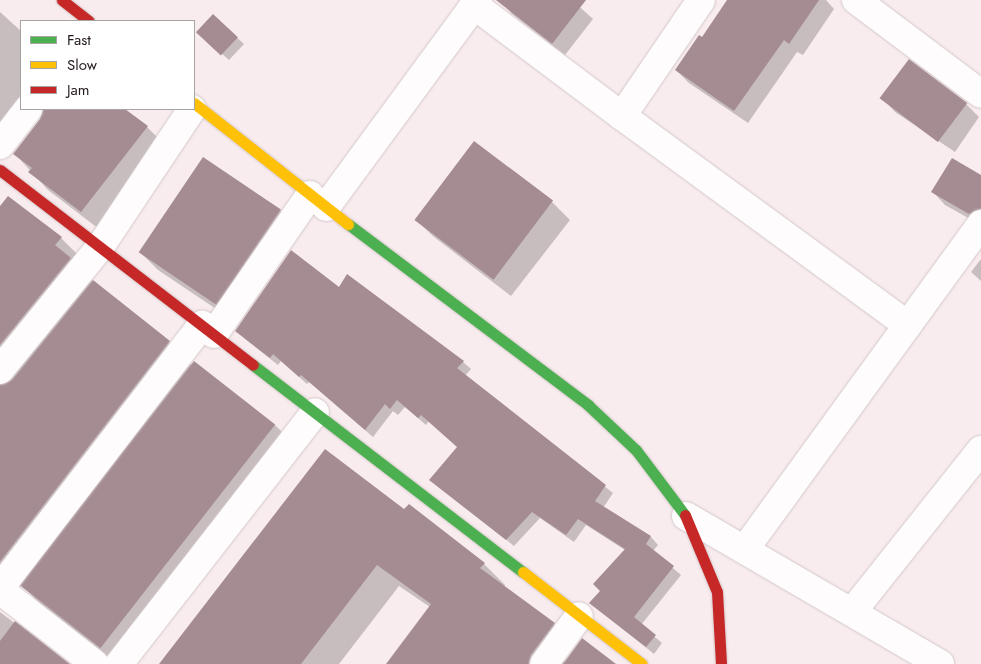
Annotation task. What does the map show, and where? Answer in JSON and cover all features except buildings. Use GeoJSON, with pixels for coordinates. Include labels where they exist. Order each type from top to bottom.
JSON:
{"type":"FeatureCollection","features":[{"type":"Feature","properties":{"kind":"street"},"geometry":{"type":"LineString","coordinates":[[62,0],[88,20]]}},
{"type":"Feature","properties":{"kind":"street"},"geometry":{"type":"LineString","coordinates":[[622,116],[701,0]]}},
{"type":"Feature","properties":{"kind":"street"},"geometry":{"type":"LineString","coordinates":[[856,0],[981,94]]}},
{"type":"Feature","properties":{"kind":"street"},"geometry":{"type":"LineString","coordinates":[[94,664],[0,589],[208,330],[318,201],[476,3],[622,116],[908,325]]}},
{"type":"Feature","properties":{"kind":"street"},"geometry":{"type":"LineString","coordinates":[[195,107],[588,406],[636,450],[686,516],[717,592],[721,664]]}},
{"type":"Feature","properties":{"kind":"street"},"geometry":{"type":"LineString","coordinates":[[0,145],[27,110]]}},
{"type":"Feature","properties":{"kind":"street"},"geometry":{"type":"LineString","coordinates":[[0,370],[100,247],[191,110]]}},
{"type":"Feature","properties":{"kind":"street"},"geometry":{"type":"LineString","coordinates":[[0,170],[642,664]]}},
{"type":"Feature","properties":{"kind":"street"},"geometry":{"type":"LineString","coordinates":[[745,549],[981,224]]}},
{"type":"Feature","properties":{"kind":"street"},"geometry":{"type":"LineString","coordinates":[[119,664],[315,412]]}},
{"type":"Feature","properties":{"kind":"street"},"geometry":{"type":"LineString","coordinates":[[852,612],[981,450]]}},
{"type":"Feature","properties":{"kind":"street"},"geometry":{"type":"LineString","coordinates":[[686,516],[940,664]]}},
{"type":"Feature","properties":{"kind":"street"},"geometry":{"type":"LineString","coordinates":[[544,664],[579,616]]}},
{"type":"Feature","properties":{"kind":"traffic: fast"},"geometry":{"type":"LineString","coordinates":[[348,224],[588,405],[636,450],[685,515]]}},
{"type":"Feature","properties":{"kind":"traffic: fast"},"geometry":{"type":"LineString","coordinates":[[253,365],[523,572]]}},
{"type":"Feature","properties":{"kind":"traffic: slow"},"geometry":{"type":"LineString","coordinates":[[195,104],[348,224]]}},
{"type":"Feature","properties":{"kind":"traffic: slow"},"geometry":{"type":"LineString","coordinates":[[523,572],[642,664]]}},
{"type":"Feature","properties":{"kind":"traffic: jam"},"geometry":{"type":"LineString","coordinates":[[62,0],[88,20]]}},
{"type":"Feature","properties":{"kind":"traffic: jam"},"geometry":{"type":"LineString","coordinates":[[0,170],[253,365]]}},
{"type":"Feature","properties":{"kind":"traffic: jam"},"geometry":{"type":"LineString","coordinates":[[685,515],[717,592],[721,664]]}}]}
